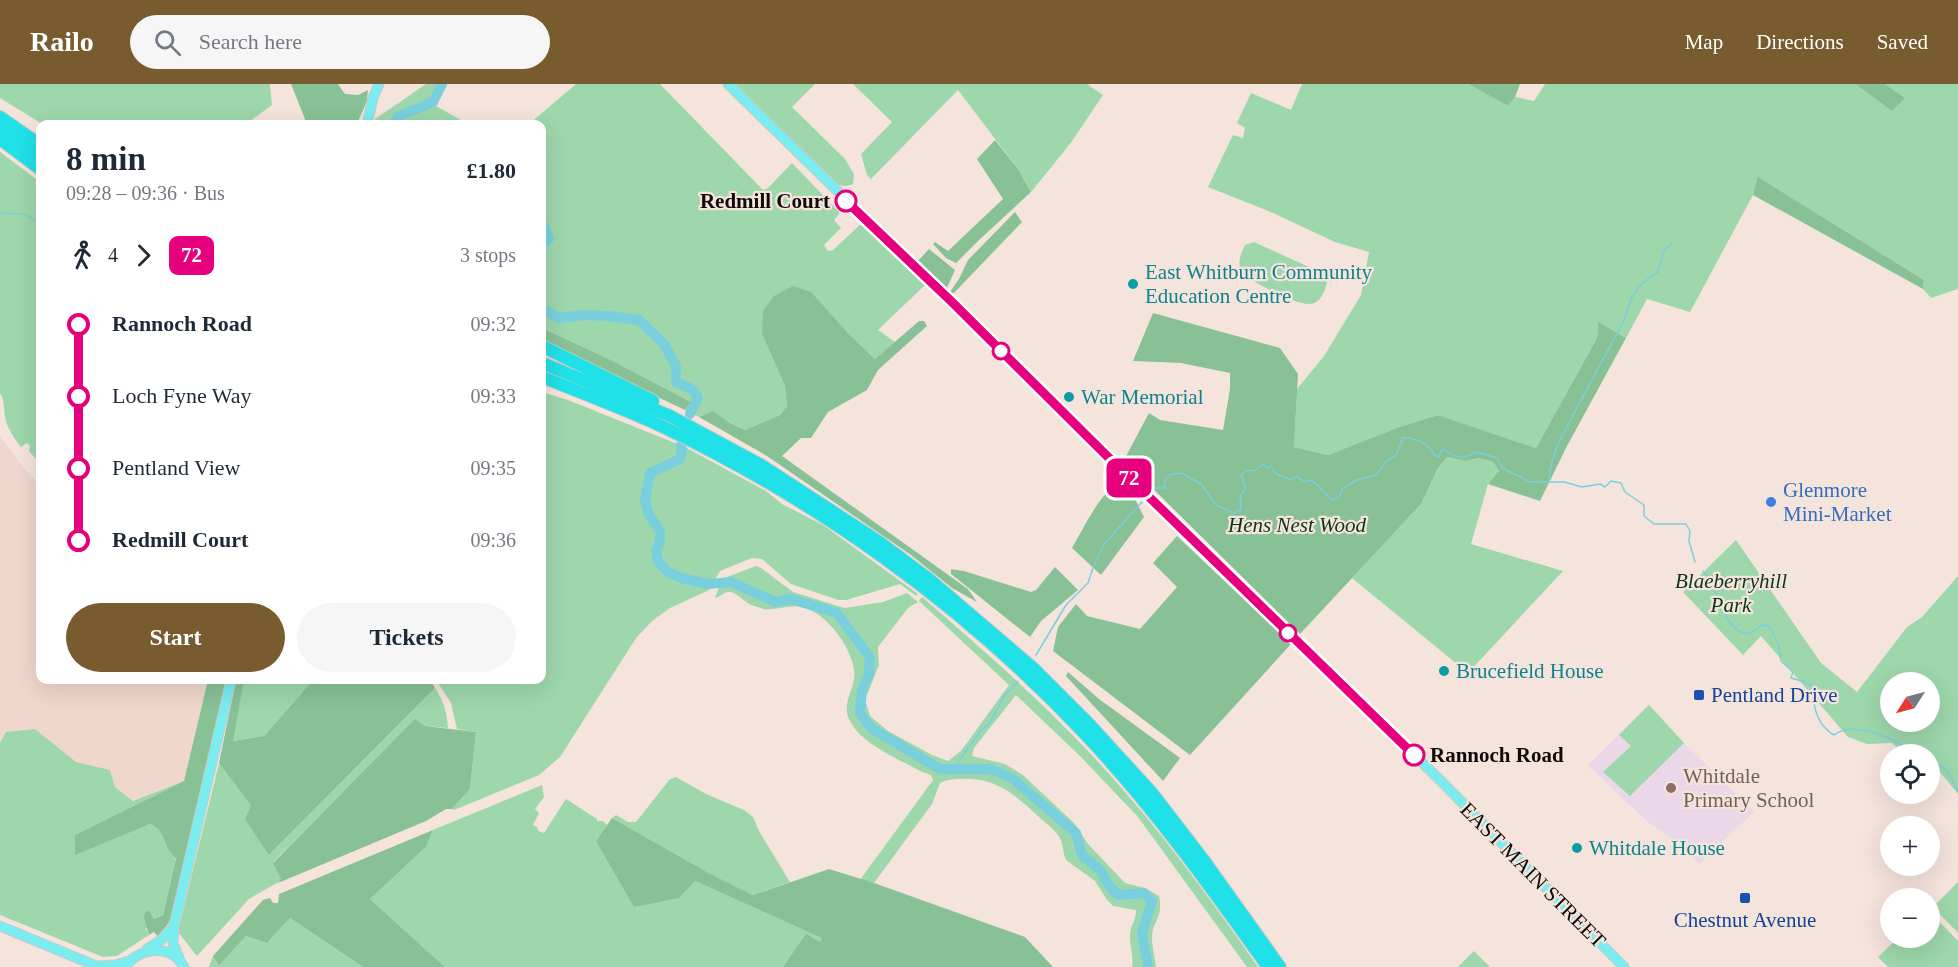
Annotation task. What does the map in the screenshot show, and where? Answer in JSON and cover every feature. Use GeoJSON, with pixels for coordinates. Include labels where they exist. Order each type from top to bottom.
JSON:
{"type":"FeatureCollection","features":[{"type":"Feature","properties":{"kind":"highway"},"geometry":{"type":"LineString","coordinates":[[0,110],[36,132]]}},
{"type":"Feature","properties":{"kind":"highway"},"geometry":{"type":"LineString","coordinates":[[0,117],[36,142]]}},
{"type":"Feature","properties":{"kind":"highway"},"geometry":{"type":"LineString","coordinates":[[0,129],[36,153]]}},
{"type":"Feature","properties":{"kind":"highway"},"geometry":{"type":"LineString","coordinates":[[0,138],[36,166]]}},
{"type":"Feature","properties":{"kind":"highway"},"geometry":{"type":"LineString","coordinates":[[546,348],[703,425],[766,460],[929,579],[986,627],[1033,668],[1090,725],[1152,793],[1205,862],[1280,967]]}},
{"type":"Feature","properties":{"kind":"highway"},"geometry":{"type":"LineString","coordinates":[[546,365],[670,416],[700,431],[761,465],[878,541]]}},
{"type":"Feature","properties":{"kind":"highway"},"geometry":{"type":"LineString","coordinates":[[546,379],[656,424],[754,474],[841,527],[916,581],[971,626],[1085,734],[1144,801],[1198,869],[1268,967]]}},
{"type":"Feature","properties":{"kind":"highway"},"geometry":{"type":"LineString","coordinates":[[546,388],[717,455]]}},
{"type":"Feature","properties":{"kind":"main road"},"geometry":{"type":"LineString","coordinates":[[368,120],[379,84]]}},
{"type":"Feature","properties":{"kind":"main road","name":"EAST MAIN STREET"},"geometry":{"type":"LineString","coordinates":[[728,84],[1442,782],[1624,967]]}},
{"type":"Feature","properties":{"kind":"main road"},"geometry":{"type":"LineString","coordinates":[[184,967],[173,943],[174,926],[230,684]]}},
{"type":"Feature","properties":{"kind":"main road","name":"EAST MAIN STREET"},"geometry":{"type":"LineString","coordinates":[[1442,782],[1465,801]]}},
{"type":"Feature","properties":{"kind":"main road"},"geometry":{"type":"LineString","coordinates":[[0,926],[99,966],[127,964],[141,952],[158,943],[174,926]]}},
{"type":"Feature","properties":{"kind":"main road"},"geometry":{"type":"LineString","coordinates":[[141,952],[159,950],[179,958]]}},
{"type":"Feature","properties":{"kind":"shaded area"},"geometry":{"type":"Polygon","coordinates":[[[0,436],[36,481],[36,684],[207,684],[184,781],[133,801],[115,787],[110,770],[76,763],[43,735],[6,732],[0,743],[0,436]]]}},
{"type":"Feature","properties":{"kind":"shaded area","name":"Whitdale Primary School"},"geometry":{"type":"Polygon","coordinates":[[[1649,704],[1685,744],[1754,812],[1699,864],[1681,845],[1648,822],[1588,765],[1649,704]]]}},
{"type":"Feature","properties":{"kind":"green space"},"geometry":{"type":"Polygon","coordinates":[[[0,84],[270,84],[272,105],[251,120],[36,120],[0,98],[0,84]]]}},
{"type":"Feature","properties":{"kind":"green space"},"geometry":{"type":"Polygon","coordinates":[[[291,84],[338,84],[345,94],[358,95],[368,90],[367,101],[359,120],[305,119],[291,84]]]}},
{"type":"Feature","properties":{"kind":"green space"},"geometry":{"type":"Polygon","coordinates":[[[426,84],[442,84],[434,105],[461,120],[375,120],[426,84]]]}},
{"type":"Feature","properties":{"kind":"green space"},"geometry":{"type":"Polygon","coordinates":[[[576,84],[660,84],[763,190],[768,188],[792,163],[840,213],[834,220],[841,228],[824,245],[828,251],[833,250],[862,223],[925,285],[878,330],[895,342],[875,359],[846,331],[762,334],[785,386],[787,406],[780,415],[745,430],[713,411],[699,417],[685,410],[691,402],[611,360],[546,330],[546,120],[534,120],[576,84]]]}},
{"type":"Feature","properties":{"kind":"green space"},"geometry":{"type":"Polygon","coordinates":[[[733,84],[815,84],[792,107],[845,159],[854,174],[853,184],[839,185],[733,84]]]}},
{"type":"Feature","properties":{"kind":"green space"},"geometry":{"type":"Polygon","coordinates":[[[853,84],[1087,84],[1103,95],[1070,144],[1031,192],[1018,169],[958,90],[871,179],[867,175],[861,154],[892,122],[853,84]]]}},
{"type":"Feature","properties":{"kind":"green space"},"geometry":{"type":"Polygon","coordinates":[[[1302,84],[1468,84],[1508,106],[1515,97],[1534,101],[1545,84],[1855,84],[1892,111],[1904,98],[1885,84],[1958,84],[1958,289],[1931,298],[1923,289],[1924,280],[1759,178],[1753,195],[1690,312],[1647,299],[1626,338],[1598,323],[1597,338],[1536,448],[1438,415],[1399,427],[1328,455],[1294,447],[1297,389],[1324,356],[1361,295],[1369,252],[1335,242],[1273,213],[1208,187],[1233,135],[1243,138],[1245,128],[1237,123],[1251,93],[1291,110],[1302,84]]]}},
{"type":"Feature","properties":{"kind":"green space"},"geometry":{"type":"Polygon","coordinates":[[[1468,84],[1520,84],[1515,97],[1508,106],[1468,84]]]}},
{"type":"Feature","properties":{"kind":"green space"},"geometry":{"type":"Polygon","coordinates":[[[1855,84],[1885,84],[1905,98],[1892,111],[1855,84]]]}},
{"type":"Feature","properties":{"kind":"green space"},"geometry":{"type":"Polygon","coordinates":[[[995,140],[1018,169],[1031,192],[956,263],[946,258],[933,244],[935,242],[948,251],[1003,199],[977,159],[995,140]]]}},
{"type":"Feature","properties":{"kind":"green space"},"geometry":{"type":"Polygon","coordinates":[[[0,152],[36,179],[36,459],[29,451],[30,446],[27,443],[21,447],[10,432],[0,393],[0,152]]]}},
{"type":"Feature","properties":{"kind":"green space"},"geometry":{"type":"Polygon","coordinates":[[[1758,177],[1924,280],[1923,289],[1753,195],[1758,177]]]}},
{"type":"Feature","properties":{"kind":"green space"},"geometry":{"type":"Polygon","coordinates":[[[1015,212],[1022,222],[952,295],[950,292],[968,260],[1015,212]]]}},
{"type":"Feature","properties":{"kind":"green space"},"geometry":{"type":"Polygon","coordinates":[[[1254,242],[1322,273],[1327,283],[1319,299],[1310,304],[1295,301],[1261,285],[1244,273],[1240,268],[1241,256],[1245,245],[1254,242]]]}},
{"type":"Feature","properties":{"kind":"green space"},"geometry":{"type":"Polygon","coordinates":[[[929,249],[955,270],[946,290],[917,262],[929,249]]]}},
{"type":"Feature","properties":{"kind":"green space"},"geometry":{"type":"Polygon","coordinates":[[[793,286],[811,292],[875,359],[919,321],[924,321],[927,326],[878,370],[867,390],[828,412],[811,438],[801,438],[782,456],[968,589],[977,602],[952,588],[911,555],[767,456],[699,417],[713,411],[745,430],[780,415],[787,406],[785,386],[762,334],[763,311],[774,296],[793,286]]]}},
{"type":"Feature","properties":{"kind":"green space","name":"Hens Nest Wood"},"geometry":{"type":"Polygon","coordinates":[[[1153,313],[1280,348],[1298,374],[1294,447],[1328,455],[1399,427],[1438,415],[1536,448],[1597,338],[1598,322],[1626,338],[1540,501],[1488,484],[1499,471],[1493,462],[1479,458],[1466,461],[1447,457],[1438,468],[1421,504],[1300,634],[1124,460],[1149,413],[1160,420],[1223,430],[1230,389],[1230,373],[1181,363],[1133,361],[1153,313]]]}},
{"type":"Feature","properties":{"kind":"green space"},"geometry":{"type":"Polygon","coordinates":[[[546,330],[611,360],[691,402],[685,410],[546,344],[546,330]]]}},
{"type":"Feature","properties":{"kind":"green space"},"geometry":{"type":"Polygon","coordinates":[[[546,393],[685,447],[766,491],[782,504],[823,525],[918,594],[916,596],[900,584],[846,600],[838,600],[791,584],[762,559],[752,558],[720,571],[709,590],[670,608],[652,621],[636,638],[560,757],[539,775],[454,810],[452,809],[470,789],[476,732],[457,729],[451,703],[439,684],[546,684],[546,393]]]}},
{"type":"Feature","properties":{"kind":"green space"},"geometry":{"type":"Polygon","coordinates":[[[1447,457],[1466,461],[1479,458],[1493,462],[1499,471],[1488,484],[1471,544],[1563,571],[1468,673],[1352,578],[1421,504],[1438,468],[1447,457]]]}},
{"type":"Feature","properties":{"kind":"green space"},"geometry":{"type":"Polygon","coordinates":[[[1118,482],[1135,499],[1144,517],[1101,575],[1072,548],[1098,504],[1118,482]]]}},
{"type":"Feature","properties":{"kind":"green space"},"geometry":{"type":"Polygon","coordinates":[[[1177,536],[1291,644],[1190,755],[1053,651],[1058,627],[1076,604],[1087,616],[1140,629],[1177,587],[1153,563],[1177,536]]]}},
{"type":"Feature","properties":{"kind":"green space","name":"Blaeberryhill Park"},"geometry":{"type":"Polygon","coordinates":[[[1736,540],[1821,663],[1857,692],[1907,627],[1922,617],[1958,576],[1958,794],[1940,772],[1940,744],[1867,744],[1848,737],[1761,636],[1743,655],[1683,592],[1736,540]]]}},
{"type":"Feature","properties":{"kind":"green space"},"geometry":{"type":"Polygon","coordinates":[[[756,566],[793,592],[845,608],[883,602],[907,593],[918,602],[908,608],[878,647],[879,665],[865,700],[870,716],[888,731],[948,761],[961,751],[1009,685],[919,601],[922,597],[1029,692],[1112,777],[1178,856],[1258,967],[1247,967],[1138,817],[1080,756],[1016,695],[974,748],[972,756],[1005,764],[1023,775],[1074,823],[1088,844],[1125,883],[1145,888],[1159,896],[1160,909],[1152,938],[1156,967],[1132,967],[1130,933],[1136,910],[1113,906],[1095,881],[1066,860],[1060,838],[1053,830],[1015,796],[986,781],[957,779],[940,783],[932,804],[874,883],[860,880],[933,780],[931,775],[871,743],[854,728],[847,712],[854,676],[852,661],[837,633],[822,617],[800,607],[762,609],[730,592],[715,598],[722,579],[756,566]]]}},
{"type":"Feature","properties":{"kind":"green space"},"geometry":{"type":"Polygon","coordinates":[[[1055,567],[1078,590],[1041,621],[1030,637],[951,574],[951,569],[964,571],[1031,592],[1036,590],[1055,567]]]}},
{"type":"Feature","properties":{"kind":"green space"},"geometry":{"type":"Polygon","coordinates":[[[1068,672],[1099,699],[1180,758],[1163,781],[1066,676],[1068,672]]]}},
{"type":"Feature","properties":{"kind":"green space"},"geometry":{"type":"Polygon","coordinates":[[[207,684],[226,684],[170,921],[158,937],[154,932],[149,935],[144,918],[145,912],[149,911],[154,919],[163,915],[176,858],[169,850],[160,831],[150,824],[75,855],[75,835],[184,781],[207,684]]]}},
{"type":"Feature","properties":{"kind":"green space"},"geometry":{"type":"Polygon","coordinates":[[[235,684],[243,684],[233,741],[264,736],[310,684],[432,684],[435,688],[269,855],[245,819],[251,806],[219,763],[235,684]]]}},
{"type":"Feature","properties":{"kind":"green space"},"geometry":{"type":"Polygon","coordinates":[[[243,684],[310,684],[264,736],[232,741],[243,684]]]}},
{"type":"Feature","properties":{"kind":"green space"},"geometry":{"type":"Polygon","coordinates":[[[435,688],[444,707],[448,728],[425,726],[416,720],[273,862],[282,880],[249,899],[197,956],[178,932],[219,763],[251,806],[269,855],[435,688]]]}},
{"type":"Feature","properties":{"kind":"green space"},"geometry":{"type":"Polygon","coordinates":[[[1649,705],[1684,743],[1630,796],[1603,772],[1631,746],[1619,735],[1649,705]]]}},
{"type":"Feature","properties":{"kind":"green space"},"geometry":{"type":"Polygon","coordinates":[[[415,719],[425,726],[476,732],[470,789],[452,809],[446,809],[426,821],[278,883],[281,879],[273,863],[415,719]]]}},
{"type":"Feature","properties":{"kind":"green space"},"geometry":{"type":"Polygon","coordinates":[[[35,729],[76,762],[110,770],[115,787],[133,801],[184,781],[75,835],[75,854],[150,824],[161,833],[172,855],[176,857],[163,915],[154,919],[152,917],[146,929],[149,935],[117,956],[103,957],[0,915],[0,743],[6,732],[35,729]]]}},
{"type":"Feature","properties":{"kind":"green space"},"geometry":{"type":"Polygon","coordinates":[[[676,777],[706,794],[744,810],[753,817],[790,882],[753,895],[707,872],[612,818],[616,815],[628,822],[636,822],[670,779],[676,777]]]}},
{"type":"Feature","properties":{"kind":"green space"},"geometry":{"type":"Polygon","coordinates":[[[542,785],[544,797],[535,809],[539,813],[533,825],[538,831],[544,833],[566,799],[597,821],[603,821],[607,825],[596,841],[695,881],[823,938],[820,942],[806,935],[783,967],[445,967],[370,899],[426,847],[433,830],[542,785]]]}},
{"type":"Feature","properties":{"kind":"green space"},"geometry":{"type":"Polygon","coordinates":[[[612,818],[707,872],[753,895],[829,869],[1025,937],[1053,967],[783,967],[806,934],[820,942],[822,938],[695,881],[679,898],[634,907],[596,841],[612,818]]]}},
{"type":"Feature","properties":{"kind":"green space"},"geometry":{"type":"Polygon","coordinates":[[[433,830],[426,847],[370,899],[445,967],[363,967],[290,918],[267,943],[246,936],[219,965],[213,956],[263,900],[270,898],[273,903],[278,903],[279,894],[433,830]]]}},
{"type":"Feature","properties":{"kind":"green space"},"geometry":{"type":"Polygon","coordinates":[[[1958,882],[1958,933],[1940,914],[1940,900],[1958,882]]]}},
{"type":"Feature","properties":{"kind":"green space"},"geometry":{"type":"Polygon","coordinates":[[[290,918],[363,967],[209,967],[213,956],[219,964],[246,936],[267,943],[290,918]]]}},
{"type":"Feature","properties":{"kind":"green space"},"geometry":{"type":"Polygon","coordinates":[[[1940,922],[1958,941],[1958,967],[1888,967],[1878,957],[1887,948],[1940,948],[1940,922]]]}},
{"type":"Feature","properties":{"kind":"green space"},"geometry":{"type":"Polygon","coordinates":[[[1474,951],[1490,967],[1458,967],[1474,951]]]}},
{"type":"Feature","properties":{"kind":"waterway"},"geometry":{"type":"LineString","coordinates":[[396,120],[399,116],[433,102],[442,84]]}},
{"type":"Feature","properties":{"kind":"waterway"},"geometry":{"type":"LineString","coordinates":[[0,213],[24,214],[36,221]]}},
{"type":"Feature","properties":{"kind":"waterway"},"geometry":{"type":"LineString","coordinates":[[546,231],[549,239],[546,241]]}},
{"type":"Feature","properties":{"kind":"waterway"},"geometry":{"type":"LineString","coordinates":[[1549,482],[1552,461],[1559,442],[1622,324],[1636,290],[1658,272],[1664,250],[1672,243]]}},
{"type":"Feature","properties":{"kind":"waterway"},"geometry":{"type":"LineString","coordinates":[[546,310],[558,318],[585,315],[639,320],[664,344],[676,366],[676,382],[696,394],[698,398],[690,414]]}},
{"type":"Feature","properties":{"kind":"waterway"},"geometry":{"type":"LineString","coordinates":[[1155,488],[1165,488],[1165,480],[1171,474],[1181,473],[1201,484],[1216,505],[1234,513],[1241,509],[1240,496],[1246,488],[1241,475],[1248,470],[1255,471],[1263,464],[1267,468],[1271,466],[1275,473],[1291,480],[1297,476],[1304,482],[1310,480],[1333,500],[1339,497],[1342,489],[1357,480],[1376,475],[1388,460],[1396,455],[1403,438],[1412,439],[1425,444],[1434,455],[1439,457],[1444,449],[1459,457],[1476,452],[1497,458],[1502,468],[1530,482],[1564,482],[1582,487],[1600,484],[1605,487],[1611,481],[1621,483],[1625,492],[1644,505],[1644,516],[1654,524],[1686,524],[1690,531],[1689,541],[1695,562]]}},
{"type":"Feature","properties":{"kind":"waterway"},"geometry":{"type":"LineString","coordinates":[[681,445],[680,459],[650,473],[645,500],[649,515],[660,531],[660,541],[656,551],[658,561],[668,572],[681,578],[708,584],[731,582],[776,602],[791,599],[837,613],[870,658],[869,674],[862,690],[860,713],[871,728],[940,769],[991,769],[1013,779],[1076,833],[1082,855],[1100,870],[1110,887],[1118,895],[1144,893],[1152,901],[1142,933],[1148,967]]}},
{"type":"Feature","properties":{"kind":"waterway"},"geometry":{"type":"LineString","coordinates":[[1036,655],[1066,605],[1088,583],[1104,544],[1142,502]]}},
{"type":"Feature","properties":{"kind":"waterway"},"geometry":{"type":"LineString","coordinates":[[1703,571],[1713,582],[1727,619],[1738,631],[1749,634],[1762,625],[1769,626],[1778,643],[1781,661],[1793,672],[1791,678],[1805,682],[1814,688],[1817,715],[1828,731],[1834,735],[1843,731],[1864,730],[1887,737],[1900,744]]}},
{"type":"Feature","properties":{"kind":"waterway"},"geometry":{"type":"LineString","coordinates":[[953,769],[979,733],[990,722],[1004,696],[1018,681]]}},
{"type":"Feature","properties":{"kind":"waterway"},"geometry":{"type":"LineString","coordinates":[[1940,766],[1948,772],[1958,792]]}},
{"type":"Feature","properties":{"kind":"bus line","name":"72"},"geometry":{"type":"LineString","coordinates":[[846,201],[1414,755]]}},
{"type":"Feature","properties":{"kind":"place","name":"Redmill Court"},"geometry":{"type":"Point","coordinates":[846,201]}},
{"type":"Feature","properties":{"kind":"place","name":"East Whitburn Community Education Centre"},"geometry":{"type":"Point","coordinates":[1133,284]}},
{"type":"Feature","properties":{"kind":"place","name":"War Memorial"},"geometry":{"type":"Point","coordinates":[1069,397]}},
{"type":"Feature","properties":{"kind":"place","name":"Glenmore Mini-Market"},"geometry":{"type":"Point","coordinates":[1771,502]}},
{"type":"Feature","properties":{"kind":"place","name":"Brucefield House"},"geometry":{"type":"Point","coordinates":[1444,671]}},
{"type":"Feature","properties":{"kind":"place","name":"Pentland Drive"},"geometry":{"type":"Point","coordinates":[1699,695]}},
{"type":"Feature","properties":{"kind":"place","name":"Rannoch Road"},"geometry":{"type":"Point","coordinates":[1414,755]}},
{"type":"Feature","properties":{"kind":"place","name":"Whitdale Primary School"},"geometry":{"type":"Point","coordinates":[1671,788]}},
{"type":"Feature","properties":{"kind":"place","name":"Whitdale House"},"geometry":{"type":"Point","coordinates":[1577,848]}},
{"type":"Feature","properties":{"kind":"place","name":"Chestnut Avenue"},"geometry":{"type":"Point","coordinates":[1745,898]}}]}
